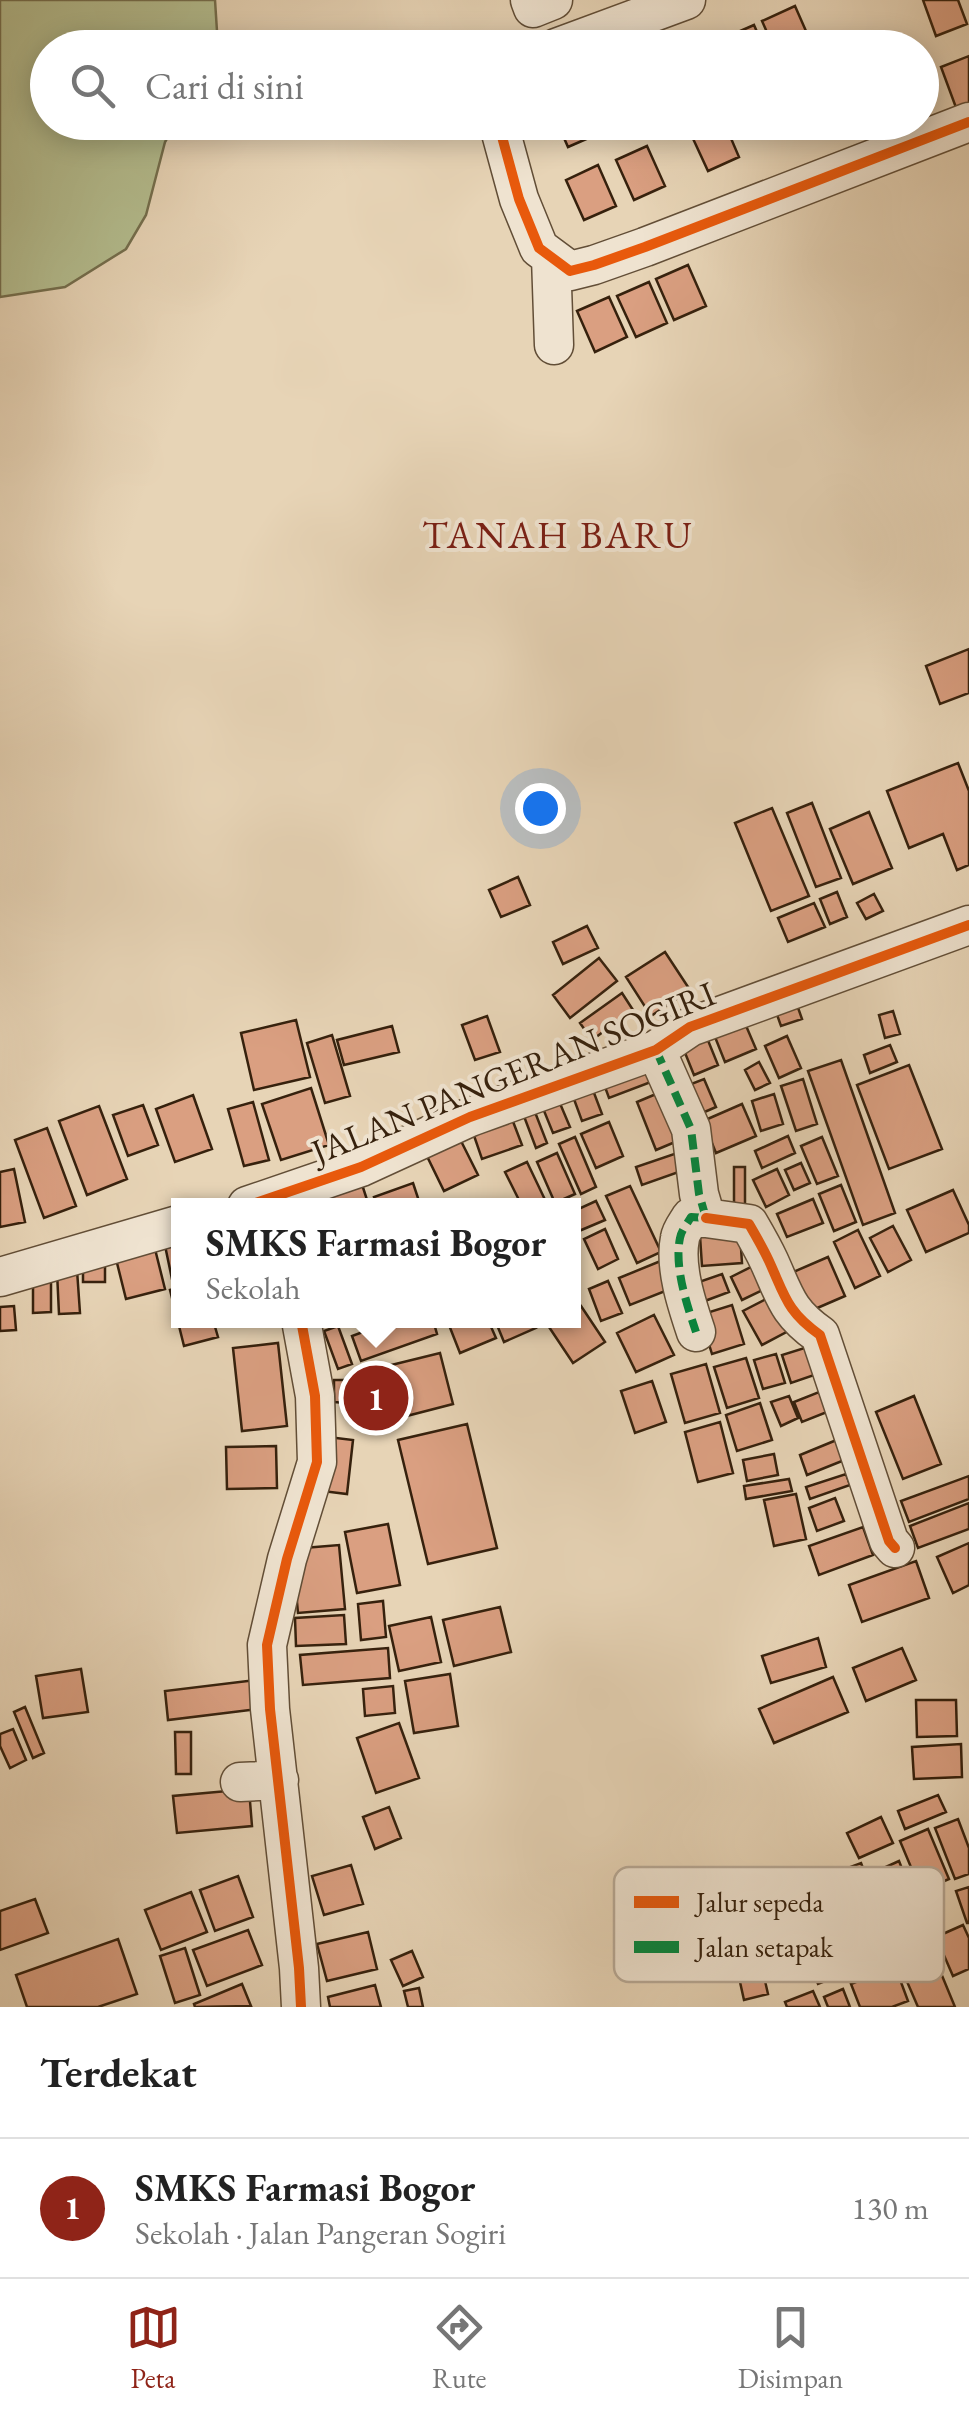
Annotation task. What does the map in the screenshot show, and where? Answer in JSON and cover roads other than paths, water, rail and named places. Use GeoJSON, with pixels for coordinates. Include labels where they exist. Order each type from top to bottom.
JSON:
{"type":"FeatureCollection","features":[{"type":"Feature","properties":{"kind":"street"},"geometry":{"type":"LineString","coordinates":[[605,30],[686,0]]}},
{"type":"Feature","properties":{"kind":"street"},"geometry":{"type":"LineString","coordinates":[[939,133],[969,122]]}},
{"type":"Feature","properties":{"kind":"street"},"geometry":{"type":"LineString","coordinates":[[503,140],[519,199],[539,248],[570,271],[922,140]]}},
{"type":"Feature","properties":{"kind":"street"},"geometry":{"type":"LineString","coordinates":[[552,256],[554,345]]}},
{"type":"Feature","properties":{"kind":"street","name":"JALAN PANGERAN SOGIRI"},"geometry":{"type":"LineString","coordinates":[[276,1198],[361,1167],[470,1117],[656,1050],[690,1027],[969,925]]}},
{"type":"Feature","properties":{"kind":"street"},"geometry":{"type":"LineString","coordinates":[[656,1050],[691,1129],[706,1218]]}},
{"type":"Feature","properties":{"kind":"street"},"geometry":{"type":"LineString","coordinates":[[696,1332],[680,1273],[680,1236],[691,1217],[749,1224],[785,1301],[820,1336],[895,1548]]}},
{"type":"Feature","properties":{"kind":"street"},"geometry":{"type":"LineString","coordinates":[[0,1277],[171,1227]]}},
{"type":"Feature","properties":{"kind":"street"},"geometry":{"type":"LineString","coordinates":[[302,1328],[315,1396],[317,1462],[287,1559],[267,1645],[270,1709],[302,2007]]}},
{"type":"Feature","properties":{"kind":"street"},"geometry":{"type":"LineString","coordinates":[[240,1782],[279,1780]]}},
{"type":"Feature","properties":{"kind":"place","name":"SMKS Farmasi Bogor"},"geometry":{"type":"Point","coordinates":[376,1398]}},
{"type":"Feature","properties":{"kind":"district","name":"TANAH BARU"},"geometry":{"type":"Point","coordinates":[558,534]}}]}
